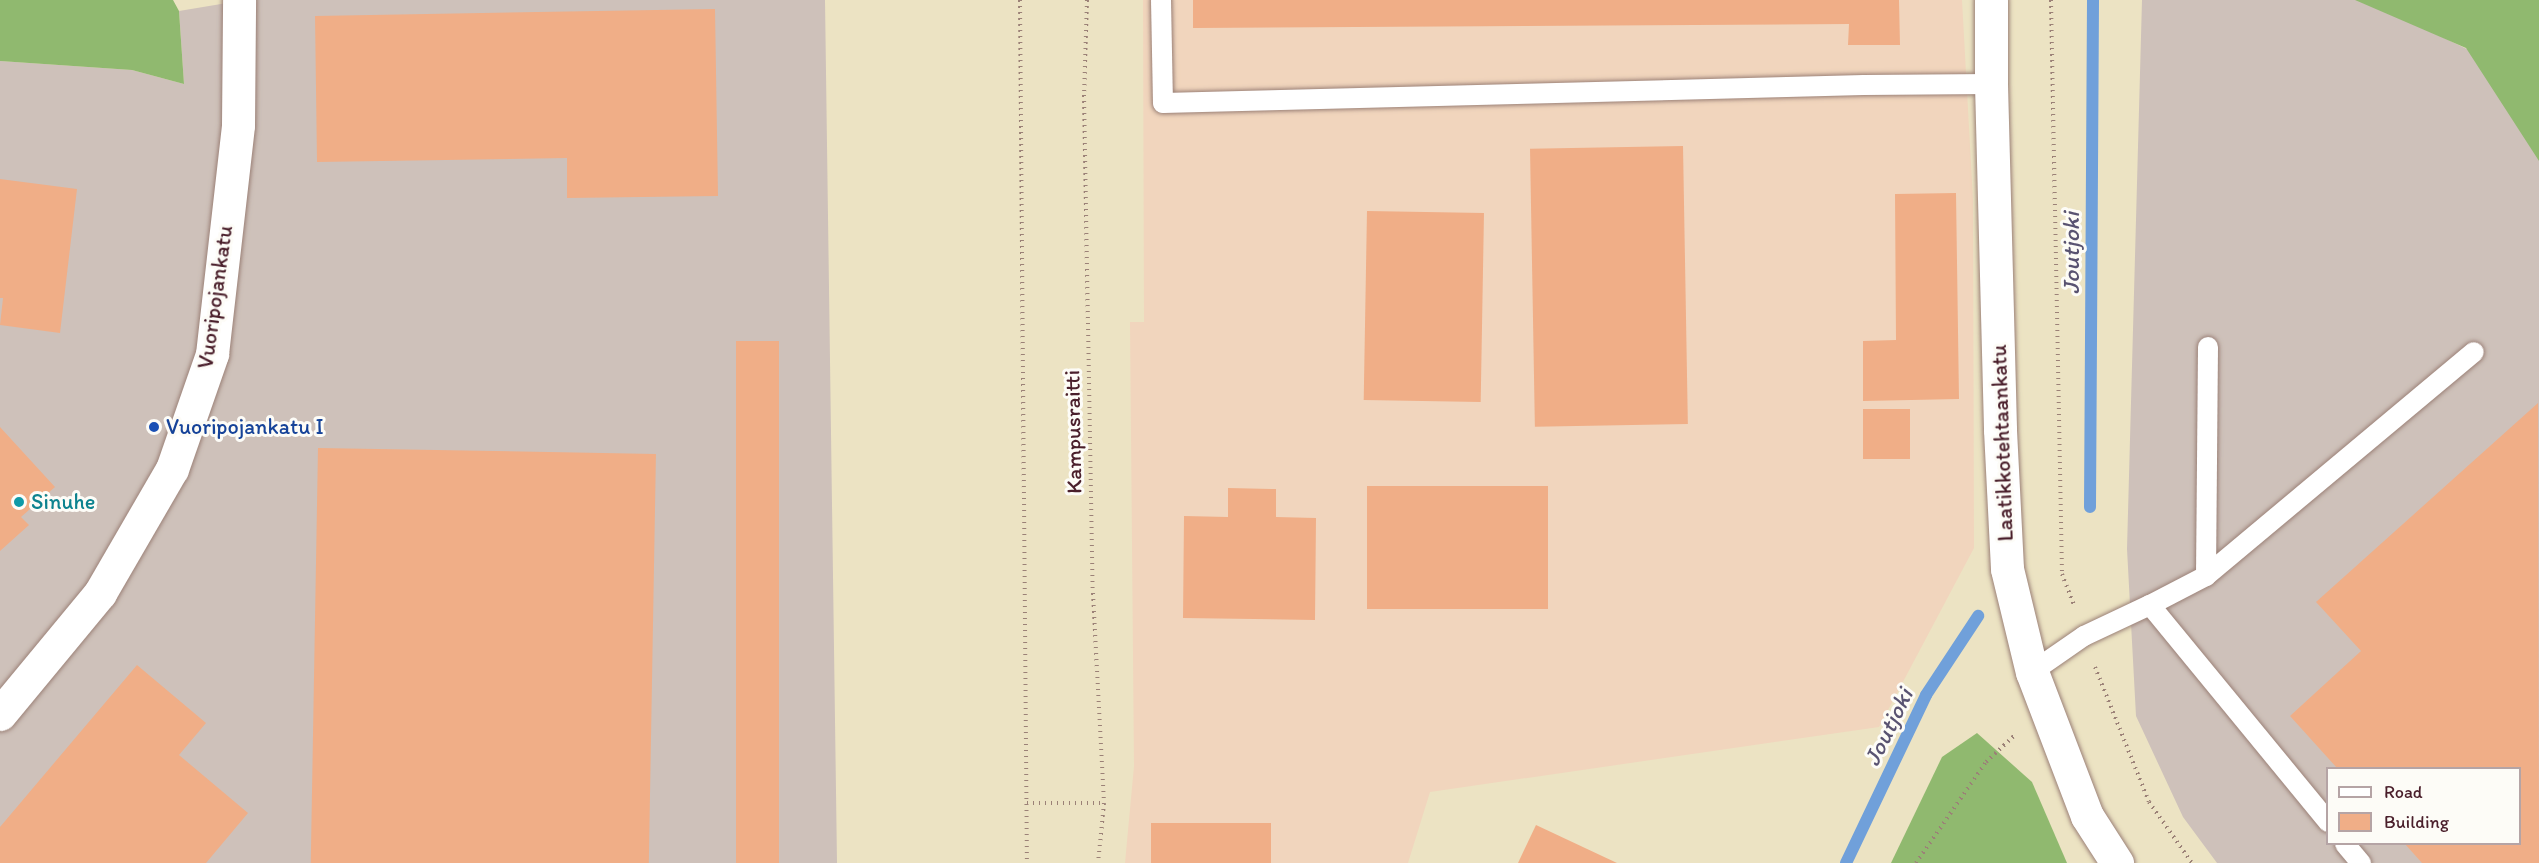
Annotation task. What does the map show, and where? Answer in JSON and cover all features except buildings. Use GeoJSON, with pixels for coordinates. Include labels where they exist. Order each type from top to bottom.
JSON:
{"type":"FeatureCollection","features":[{"type":"Feature","properties":{"kind":"street","name":"Vuoripojankatu"},"geometry":{"type":"LineString","coordinates":[[0,714],[15,699],[100,593],[172,470],[212,354],[238,124],[239,0]]}},
{"type":"Feature","properties":{"kind":"street","name":"Laatikkotehtaankatu"},"geometry":{"type":"LineString","coordinates":[[1991,0],[1991,84],[2007,569],[2032,672],[2087,816],[2117,863]]}},
{"type":"Feature","properties":{"kind":"lane"},"geometry":{"type":"LineString","coordinates":[[1161,0],[1163,103],[1864,85],[1991,84]]}},
{"type":"Feature","properties":{"kind":"lane"},"geometry":{"type":"LineString","coordinates":[[2206,576],[2208,347]]}},
{"type":"Feature","properties":{"kind":"lane"},"geometry":{"type":"LineString","coordinates":[[2032,672],[2084,636],[2206,576],[2474,352]]}},
{"type":"Feature","properties":{"kind":"lane"},"geometry":{"type":"LineString","coordinates":[[2150,605],[2326,820]]}},
{"type":"Feature","properties":{"kind":"lane"},"geometry":{"type":"LineString","coordinates":[[2347,845],[2361,863]]}},
{"type":"Feature","properties":{"kind":"path"},"geometry":{"type":"LineString","coordinates":[[1020,0],[1027,863]]}},
{"type":"Feature","properties":{"kind":"path","name":"Kampusraitti"},"geometry":{"type":"LineString","coordinates":[[1087,0],[1084,95],[1093,593],[1104,802],[1098,863]]}},
{"type":"Feature","properties":{"kind":"path"},"geometry":{"type":"LineString","coordinates":[[2051,0],[2062,574],[2102,687],[2150,801],[2192,863]]}},
{"type":"Feature","properties":{"kind":"path"},"geometry":{"type":"LineString","coordinates":[[1916,863],[1986,762],[2046,708]]}},
{"type":"Feature","properties":{"kind":"path"},"geometry":{"type":"LineString","coordinates":[[1027,803],[1104,802]]}},
{"type":"Feature","properties":{"kind":"shaded area"},"geometry":{"type":"Polygon","coordinates":[[[245,0],[825,0],[837,863],[0,863],[0,61],[132,70],[184,84],[179,11],[245,0]]]}},
{"type":"Feature","properties":{"kind":"shaded area"},"geometry":{"type":"Polygon","coordinates":[[[1143,0],[1962,0],[1973,200],[1974,548],[1879,727],[1430,792],[1408,863],[1125,863],[1134,766],[1130,322],[1144,322],[1143,0]]]}},
{"type":"Feature","properties":{"kind":"shaded area"},"geometry":{"type":"Polygon","coordinates":[[[2142,0],[2453,0],[2442,37],[2539,84],[2539,863],[2217,863],[2183,817],[2136,716],[2127,549],[2142,0]]]}},
{"type":"Feature","properties":{"kind":"green space"},"geometry":{"type":"Polygon","coordinates":[[[0,0],[173,0],[179,11],[184,84],[132,70],[0,61],[0,0]]]}},
{"type":"Feature","properties":{"kind":"green space"},"geometry":{"type":"Polygon","coordinates":[[[2355,0],[2539,0],[2539,161],[2466,48],[2355,0]]]}},
{"type":"Feature","properties":{"kind":"green space"},"geometry":{"type":"Polygon","coordinates":[[[1977,733],[2032,782],[2067,863],[1891,863],[1942,757],[1977,733]]]}},
{"type":"Feature","properties":{"kind":"waterway","name":"Joutjoki"},"geometry":{"type":"LineString","coordinates":[[2090,507],[2093,0]]}},
{"type":"Feature","properties":{"kind":"waterway","name":"Joutjoki"},"geometry":{"type":"LineString","coordinates":[[1846,863],[1926,695],[1978,616]]}},
{"type":"Feature","properties":{"kind":"place","name":"Vuoripojankatu I"},"geometry":{"type":"Point","coordinates":[154,427]}},
{"type":"Feature","properties":{"kind":"place","name":"Sinuhe"},"geometry":{"type":"Point","coordinates":[19,502]}}]}
